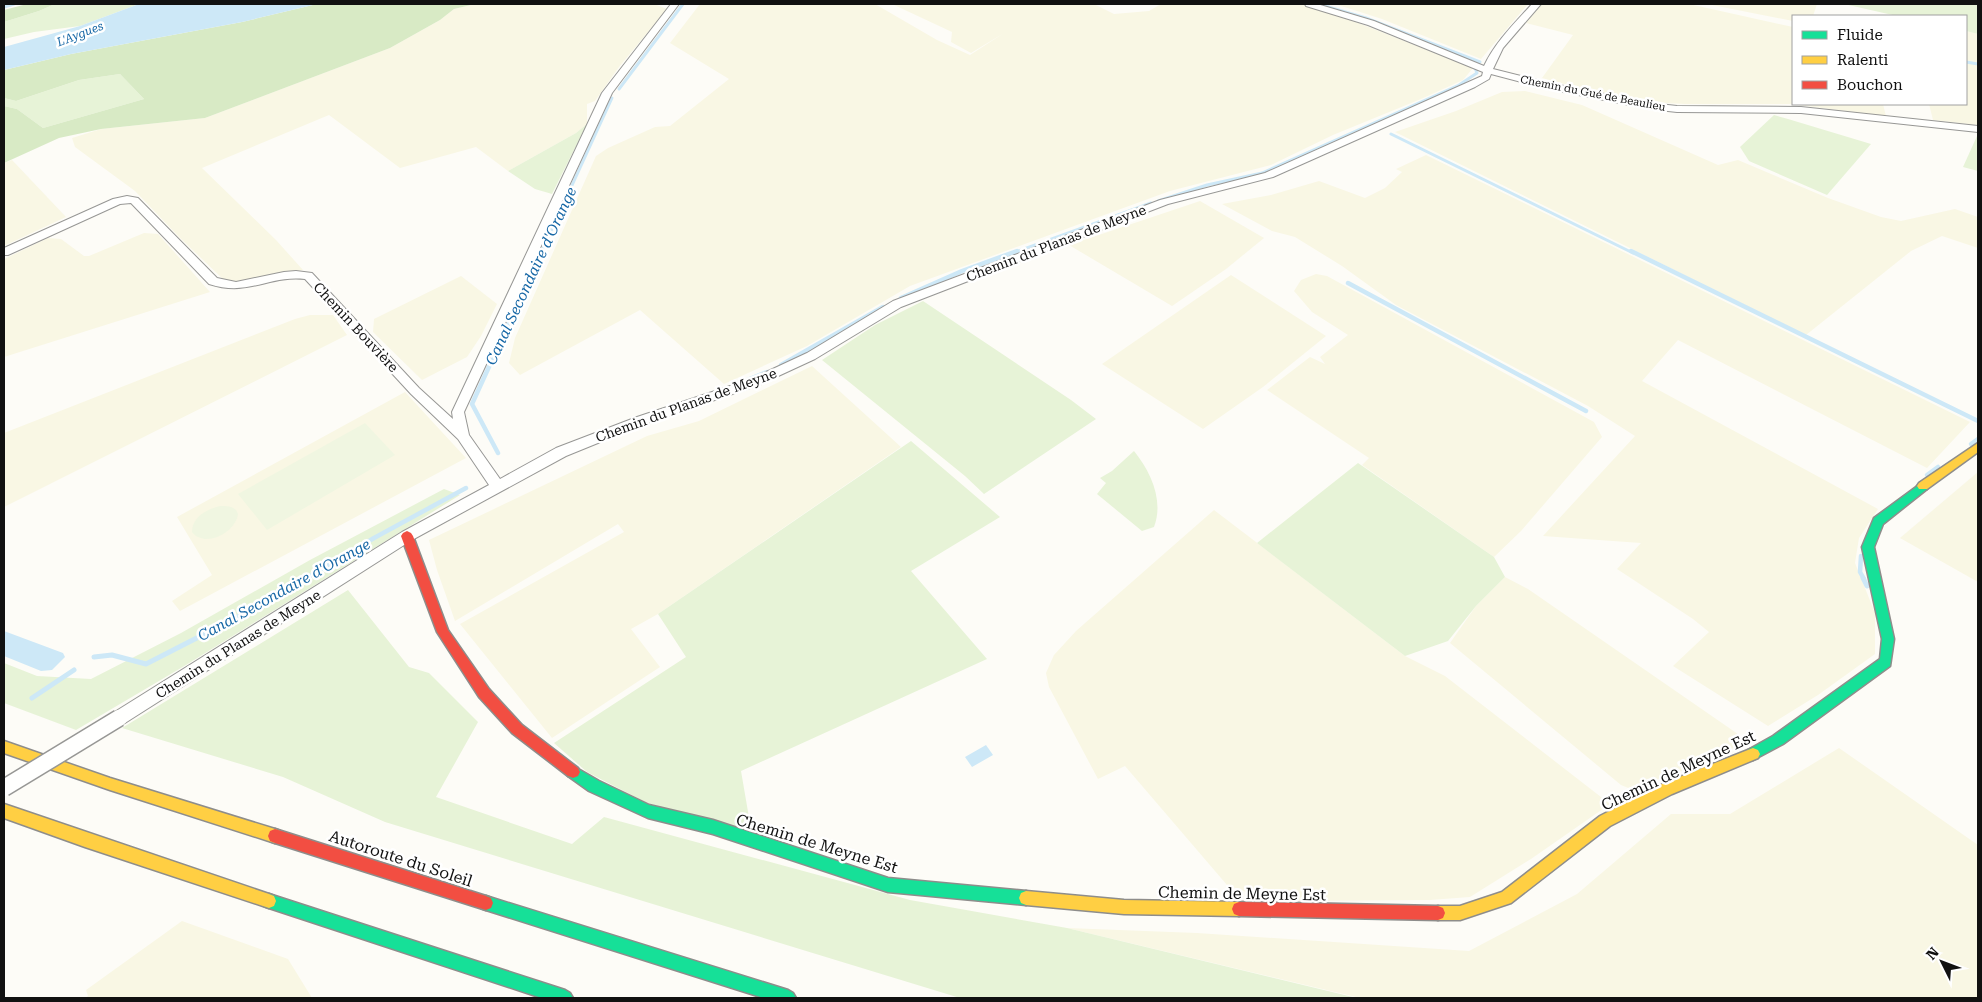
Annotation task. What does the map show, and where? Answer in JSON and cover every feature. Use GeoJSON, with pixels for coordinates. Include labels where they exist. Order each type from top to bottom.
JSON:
{"type":"FeatureCollection","features":[{"type":"Feature","properties":{"kind":"main road","name":"Chemin de Meyne Est"},"geometry":{"type":"LineString","coordinates":[[407,536],[443,632],[484,693],[517,729],[559,764],[594,786],[648,811],[713,827],[888,884],[1124,907],[1460,913],[1506,898],[1605,821],[1667,789],[1750,756],[1778,740],[1886,662],[1888,639],[1868,548],[1878,521],[1978,447]]}},
{"type":"Feature","properties":{"kind":"main road","name":"Autoroute du Soleil"},"geometry":{"type":"LineString","coordinates":[[4,747],[110,784],[788,998]]}},
{"type":"Feature","properties":{"kind":"main road"},"geometry":{"type":"LineString","coordinates":[[4,811],[85,840],[565,998]]}},
{"type":"Feature","properties":{"kind":"street"},"geometry":{"type":"LineString","coordinates":[[497,486],[462,436],[458,412],[607,93],[675,4]]}},
{"type":"Feature","properties":{"kind":"street","name":"Chemin du Gué de Beaulieu"},"geometry":{"type":"LineString","coordinates":[[1309,4],[1371,23],[1487,70],[1548,86],[1659,107],[1677,109],[1801,110],[1978,129]]}},
{"type":"Feature","properties":{"kind":"street"},"geometry":{"type":"LineString","coordinates":[[1487,70],[1495,53],[1537,4]]}},
{"type":"Feature","properties":{"kind":"street","name":"Chemin du Planas de Meyne"},"geometry":{"type":"LineString","coordinates":[[4,788],[119,718],[407,536],[561,452],[642,420],[755,382],[811,356],[897,304],[1164,202],[1269,175],[1472,85],[1486,78],[1487,70]]}},
{"type":"Feature","properties":{"kind":"street","name":"Chemin Bouvière"},"geometry":{"type":"LineString","coordinates":[[4,252],[117,202],[127,199],[134,200],[213,281],[222,285],[233,287],[289,275],[300,274],[308,276],[415,391],[462,436]]}},
{"type":"Feature","properties":{"kind":"shaded area"},"geometry":{"type":"Polygon","coordinates":[[[475,4],[654,4],[667,9],[619,67],[595,101],[587,104],[587,124],[576,133],[508,171],[476,147],[400,168],[329,115],[202,168],[276,240],[303,270],[237,282],[225,281],[135,191],[75,147],[72,138],[101,129],[205,118],[390,48],[440,20],[454,9],[475,4]]]}},
{"type":"Feature","properties":{"kind":"shaded area"},"geometry":{"type":"Polygon","coordinates":[[[700,4],[875,4],[937,40],[970,55],[1004,33],[971,53],[951,42],[952,32],[892,4],[1094,4],[1114,14],[1149,11],[1161,4],[1300,4],[1333,13],[1473,68],[1463,80],[1333,135],[1271,165],[1170,191],[910,286],[807,346],[724,384],[640,310],[520,375],[509,363],[515,338],[596,156],[608,148],[655,127],[670,126],[729,79],[670,43],[700,4]]]}},
{"type":"Feature","properties":{"kind":"shaded area"},"geometry":{"type":"Polygon","coordinates":[[[1335,4],[1528,4],[1481,59],[1382,19],[1335,4]]]}},
{"type":"Feature","properties":{"kind":"shaded area"},"geometry":{"type":"Polygon","coordinates":[[[1542,4],[1689,4],[1792,27],[1792,104],[1649,102],[1579,88],[1542,78],[1573,35],[1526,23],[1542,4]]]}},
{"type":"Feature","properties":{"kind":"shaded area"},"geometry":{"type":"Polygon","coordinates":[[[1707,4],[1817,4],[1813,15],[1792,15],[1792,21],[1707,4]]]}},
{"type":"Feature","properties":{"kind":"shaded area"},"geometry":{"type":"Polygon","coordinates":[[[1967,31],[1978,34],[1978,125],[1933,120],[1929,105],[1967,105],[1967,31]]]}},
{"type":"Feature","properties":{"kind":"shaded area"},"geometry":{"type":"Polygon","coordinates":[[[1525,91],[1582,105],[1718,165],[1738,160],[1828,198],[1881,217],[1901,221],[1955,209],[1978,217],[1978,248],[1942,236],[1911,251],[1806,335],[1395,132],[1456,111],[1502,92],[1525,91]]]}},
{"type":"Feature","properties":{"kind":"shaded area"},"geometry":{"type":"Polygon","coordinates":[[[1798,105],[1883,105],[1886,116],[1798,105]]]}},
{"type":"Feature","properties":{"kind":"shaded area"},"geometry":{"type":"Polygon","coordinates":[[[1426,155],[1970,422],[1927,468],[1678,340],[1642,381],[1878,509],[1859,538],[1855,563],[1875,613],[1875,654],[1818,695],[1768,726],[1673,666],[1709,632],[1693,619],[1617,569],[1641,543],[1543,536],[1635,436],[1588,406],[1396,305],[1342,266],[1295,237],[1272,231],[1222,204],[1271,195],[1319,181],[1365,198],[1385,188],[1402,172],[1396,169],[1426,155]]]}},
{"type":"Feature","properties":{"kind":"shaded area"},"geometry":{"type":"Polygon","coordinates":[[[12,160],[66,217],[4,246],[4,163],[12,160]]]}},
{"type":"Feature","properties":{"kind":"shaded area"},"geometry":{"type":"Polygon","coordinates":[[[1200,201],[1264,238],[1226,269],[1172,306],[1069,245],[1200,201]]]}},
{"type":"Feature","properties":{"kind":"shaded area"},"geometry":{"type":"Polygon","coordinates":[[[144,233],[158,234],[210,292],[4,357],[4,259],[48,238],[61,239],[84,256],[89,256],[144,233]]]}},
{"type":"Feature","properties":{"kind":"shaded area"},"geometry":{"type":"Polygon","coordinates":[[[1316,274],[1327,276],[1594,422],[1602,437],[1521,531],[1494,557],[1362,465],[1369,458],[1267,390],[1310,357],[1325,364],[1320,357],[1348,335],[1312,312],[1294,291],[1301,280],[1316,274]]]}},
{"type":"Feature","properties":{"kind":"shaded area"},"geometry":{"type":"Polygon","coordinates":[[[1231,275],[1326,336],[1263,387],[1203,429],[1102,364],[1231,275]]]}},
{"type":"Feature","properties":{"kind":"shaded area"},"geometry":{"type":"Polygon","coordinates":[[[461,276],[497,304],[481,336],[467,357],[422,380],[373,332],[374,319],[461,276]]]}},
{"type":"Feature","properties":{"kind":"shaded area"},"geometry":{"type":"Polygon","coordinates":[[[310,315],[333,315],[347,335],[4,507],[4,433],[295,319],[310,315]]]}},
{"type":"Feature","properties":{"kind":"shaded area"},"geometry":{"type":"Polygon","coordinates":[[[812,366],[901,447],[658,614],[631,629],[660,667],[552,738],[460,624],[624,532],[618,524],[455,621],[437,570],[429,540],[647,436],[699,421],[812,366]]]}},
{"type":"Feature","properties":{"kind":"shaded area"},"geometry":{"type":"Polygon","coordinates":[[[405,392],[466,458],[180,611],[172,601],[212,575],[177,517],[405,392]]]}},
{"type":"Feature","properties":{"kind":"shaded area"},"geometry":{"type":"Polygon","coordinates":[[[1978,472],[1978,582],[1900,538],[1978,472]]]}},
{"type":"Feature","properties":{"kind":"shaded area"},"geometry":{"type":"Polygon","coordinates":[[[1214,510],[1405,656],[1445,676],[1610,804],[1531,859],[1470,897],[1430,900],[1271,901],[1227,885],[1125,766],[1098,779],[1049,687],[1046,673],[1054,655],[1076,631],[1214,510]]]}},
{"type":"Feature","properties":{"kind":"shaded area"},"geometry":{"type":"Polygon","coordinates":[[[1505,577],[1528,589],[1748,741],[1703,765],[1663,776],[1638,792],[1621,785],[1450,643],[1476,606],[1505,577]]]}},
{"type":"Feature","properties":{"kind":"shaded area"},"geometry":{"type":"Polygon","coordinates":[[[1839,748],[1978,845],[1978,998],[1360,998],[1067,928],[1197,933],[1469,951],[1577,894],[1671,814],[1730,814],[1839,748]]]}},
{"type":"Feature","properties":{"kind":"shaded area"},"geometry":{"type":"Polygon","coordinates":[[[182,921],[288,959],[312,998],[85,998],[88,996],[86,990],[182,921]]]}},
{"type":"Feature","properties":{"kind":"green space"},"geometry":{"type":"Polygon","coordinates":[[[27,4],[55,4],[4,22],[4,10],[27,4]]]}},
{"type":"Feature","properties":{"kind":"green space"},"geometry":{"type":"Polygon","coordinates":[[[55,4],[139,4],[80,26],[34,32],[4,39],[4,22],[55,4]]]}},
{"type":"Feature","properties":{"kind":"green space"},"geometry":{"type":"Polygon","coordinates":[[[317,4],[475,4],[454,9],[440,20],[390,48],[205,118],[101,129],[59,138],[4,163],[4,106],[17,109],[43,128],[144,99],[120,74],[79,80],[16,101],[4,98],[4,70],[71,54],[242,22],[317,4]]]}},
{"type":"Feature","properties":{"kind":"green space"},"geometry":{"type":"Polygon","coordinates":[[[1844,4],[1978,4],[1978,34],[1967,31],[1967,15],[1893,15],[1844,4]]]}},
{"type":"Feature","properties":{"kind":"green space"},"geometry":{"type":"Polygon","coordinates":[[[120,74],[144,99],[43,128],[17,109],[4,106],[4,98],[16,101],[79,80],[120,74]]]}},
{"type":"Feature","properties":{"kind":"green space"},"geometry":{"type":"Polygon","coordinates":[[[1774,115],[1871,144],[1827,195],[1749,161],[1740,147],[1774,115]]]}},
{"type":"Feature","properties":{"kind":"green space"},"geometry":{"type":"Polygon","coordinates":[[[587,124],[552,194],[535,189],[508,171],[576,133],[587,124]]]}},
{"type":"Feature","properties":{"kind":"green space"},"geometry":{"type":"Polygon","coordinates":[[[1978,136],[1978,171],[1963,167],[1978,136]]]}},
{"type":"Feature","properties":{"kind":"green space"},"geometry":{"type":"Polygon","coordinates":[[[923,301],[1071,400],[1096,419],[984,494],[965,476],[822,360],[875,325],[923,301]]]}},
{"type":"Feature","properties":{"kind":"green space"},"geometry":{"type":"Polygon","coordinates":[[[365,423],[395,455],[267,530],[238,494],[365,423]]]}},
{"type":"Feature","properties":{"kind":"green space"},"geometry":{"type":"Polygon","coordinates":[[[911,441],[1000,517],[911,571],[987,659],[741,771],[752,835],[645,802],[587,772],[554,743],[686,657],[658,614],[911,441]]]}},
{"type":"Feature","properties":{"kind":"green space"},"geometry":{"type":"Polygon","coordinates":[[[1134,451],[1146,468],[1157,497],[1157,517],[1154,527],[1142,531],[1097,494],[1106,483],[1100,478],[1112,471],[1134,451]]]}},
{"type":"Feature","properties":{"kind":"green space"},"geometry":{"type":"Polygon","coordinates":[[[1358,463],[1494,557],[1505,577],[1476,606],[1448,641],[1405,656],[1257,543],[1358,463]]]}},
{"type":"Feature","properties":{"kind":"green space"},"geometry":{"type":"Polygon","coordinates":[[[444,489],[460,495],[186,665],[76,730],[4,703],[4,663],[37,676],[91,679],[181,633],[310,560],[444,489]]]}},
{"type":"Feature","properties":{"kind":"green space"},"geometry":{"type":"Polygon","coordinates":[[[220,506],[231,507],[237,511],[236,521],[232,527],[212,539],[198,537],[192,532],[197,518],[201,514],[220,506]]]}},
{"type":"Feature","properties":{"kind":"green space"},"geometry":{"type":"Polygon","coordinates":[[[348,590],[409,667],[429,673],[478,722],[436,797],[572,844],[604,817],[910,900],[1067,928],[1357,998],[960,998],[385,822],[283,777],[122,728],[348,590]]]}},
{"type":"Feature","properties":{"kind":"water","name":"L'Aygues"},"geometry":{"type":"Polygon","coordinates":[[[139,4],[317,4],[242,22],[71,54],[4,70],[4,47],[80,26],[139,4]]]}},
{"type":"Feature","properties":{"kind":"water"},"geometry":{"type":"Polygon","coordinates":[[[4,631],[63,653],[65,657],[52,670],[41,671],[4,656],[4,631]]]}},
{"type":"Feature","properties":{"kind":"water"},"geometry":{"type":"Polygon","coordinates":[[[986,745],[993,755],[972,767],[965,757],[986,745]]]}},
{"type":"Feature","properties":{"kind":"waterway"},"geometry":{"type":"LineString","coordinates":[[4,7],[14,4]]}},
{"type":"Feature","properties":{"kind":"waterway","name":"Canal Secondaire d'Orange"},"geometry":{"type":"LineString","coordinates":[[619,89],[683,4]]}},
{"type":"Feature","properties":{"kind":"waterway"},"geometry":{"type":"LineString","coordinates":[[1318,4],[1366,18],[1480,62]]}},
{"type":"Feature","properties":{"kind":"waterway"},"geometry":{"type":"LineString","coordinates":[[1967,62],[1978,64]]}},
{"type":"Feature","properties":{"kind":"waterway"},"geometry":{"type":"LineString","coordinates":[[1158,201],[1207,185],[1262,173],[1459,85],[1477,73],[1475,68],[1471,66]]}},
{"type":"Feature","properties":{"kind":"waterway","name":"Canal Secondaire d'Orange"},"geometry":{"type":"LineString","coordinates":[[541,253],[612,98]]}},
{"type":"Feature","properties":{"kind":"waterway"},"geometry":{"type":"LineString","coordinates":[[1391,134],[1633,253]]}},
{"type":"Feature","properties":{"kind":"waterway"},"geometry":{"type":"LineString","coordinates":[[1013,253],[1151,203]]}},
{"type":"Feature","properties":{"kind":"waterway","name":"Canal Secondaire d'Orange"},"geometry":{"type":"LineString","coordinates":[[498,453],[472,404],[542,251]]}},
{"type":"Feature","properties":{"kind":"waterway"},"geometry":{"type":"LineString","coordinates":[[901,298],[962,271],[1017,251]]}},
{"type":"Feature","properties":{"kind":"waterway"},"geometry":{"type":"LineString","coordinates":[[1631,251],[1978,421]]}},
{"type":"Feature","properties":{"kind":"waterway"},"geometry":{"type":"LineString","coordinates":[[1348,283],[1586,411]]}},
{"type":"Feature","properties":{"kind":"waterway"},"geometry":{"type":"LineString","coordinates":[[781,365],[883,307]]}},
{"type":"Feature","properties":{"kind":"waterway"},"geometry":{"type":"LineString","coordinates":[[740,383],[767,372]]}},
{"type":"Feature","properties":{"kind":"waterway"},"geometry":{"type":"LineString","coordinates":[[1971,444],[1978,439]]}},
{"type":"Feature","properties":{"kind":"waterway"},"geometry":{"type":"LineString","coordinates":[[1927,475],[1938,467]]}},
{"type":"Feature","properties":{"kind":"waterway","name":"Canal Secondaire d'Orange"},"geometry":{"type":"LineString","coordinates":[[305,579],[374,538],[466,488]]}},
{"type":"Feature","properties":{"kind":"waterway"},"geometry":{"type":"LineString","coordinates":[[1861,556],[1860,572],[1864,579]]}},
{"type":"Feature","properties":{"kind":"waterway","name":"Canal Secondaire d'Orange"},"geometry":{"type":"LineString","coordinates":[[94,657],[112,655],[146,664],[269,601],[307,578]]}},
{"type":"Feature","properties":{"kind":"waterway"},"geometry":{"type":"LineString","coordinates":[[1863,578],[1867,586]]}},
{"type":"Feature","properties":{"kind":"waterway","name":"Canal Secondaire d'Orange"},"geometry":{"type":"LineString","coordinates":[[32,698],[74,670]]}},
{"type":"Feature","properties":{"kind":"traffic: fast"},"geometry":{"type":"LineString","coordinates":[[1753,754],[1778,740],[1886,662],[1888,639],[1868,547],[1878,521],[1923,486]]}},
{"type":"Feature","properties":{"kind":"traffic: fast"},"geometry":{"type":"LineString","coordinates":[[573,772],[594,786],[648,811],[713,827],[888,885],[1026,898]]}},
{"type":"Feature","properties":{"kind":"traffic: fast"},"geometry":{"type":"LineString","coordinates":[[269,901],[565,998]]}},
{"type":"Feature","properties":{"kind":"traffic: fast"},"geometry":{"type":"LineString","coordinates":[[486,903],[788,998]]}},
{"type":"Feature","properties":{"kind":"traffic: slow"},"geometry":{"type":"LineString","coordinates":[[1923,486],[1978,447]]}},
{"type":"Feature","properties":{"kind":"traffic: slow"},"geometry":{"type":"LineString","coordinates":[[4,747],[110,784],[275,836]]}},
{"type":"Feature","properties":{"kind":"traffic: slow"},"geometry":{"type":"LineString","coordinates":[[1438,913],[1460,913],[1506,898],[1605,821],[1667,789],[1753,754]]}},
{"type":"Feature","properties":{"kind":"traffic: slow"},"geometry":{"type":"LineString","coordinates":[[4,811],[269,901]]}},
{"type":"Feature","properties":{"kind":"traffic: slow"},"geometry":{"type":"LineString","coordinates":[[1026,898],[1124,907],[1239,909]]}},
{"type":"Feature","properties":{"kind":"traffic: jam"},"geometry":{"type":"LineString","coordinates":[[407,536],[443,632],[484,693],[517,729],[573,772]]}},
{"type":"Feature","properties":{"kind":"traffic: jam"},"geometry":{"type":"LineString","coordinates":[[275,836],[486,903]]}},
{"type":"Feature","properties":{"kind":"traffic: jam"},"geometry":{"type":"LineString","coordinates":[[1239,909],[1438,913]]}}]}
